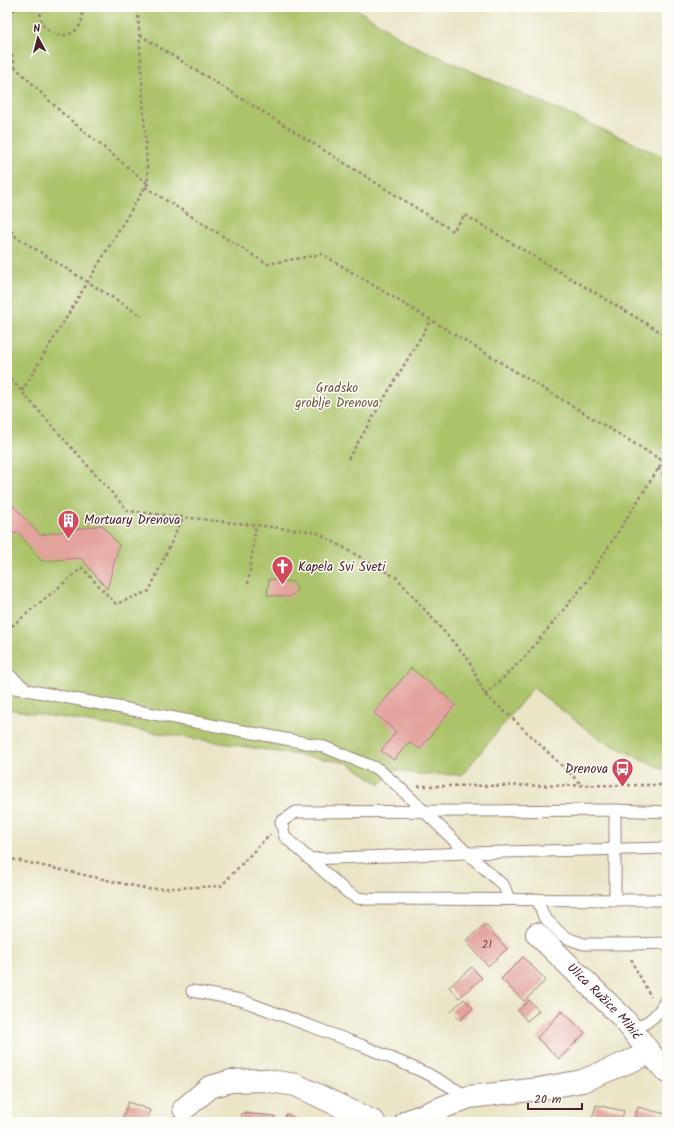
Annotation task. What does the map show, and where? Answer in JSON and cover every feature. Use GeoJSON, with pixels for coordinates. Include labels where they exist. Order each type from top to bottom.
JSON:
{"type":"FeatureCollection","features":[{"type":"Feature","properties":{"kind":"street","name":"Ulica Ružice Mihić"},"geometry":{"type":"LineString","coordinates":[[536,934],[624,1018],[650,1053],[667,1072]]}},
{"type":"Feature","properties":{"kind":"street"},"geometry":{"type":"LineString","coordinates":[[406,1122],[469,1097],[540,1089],[582,1081],[650,1053]]}},
{"type":"Feature","properties":{"kind":"street"},"geometry":{"type":"LineString","coordinates":[[184,1109],[210,1087],[231,1081],[263,1080],[296,1085],[374,1122]]}},
{"type":"Feature","properties":{"kind":"lane"},"geometry":{"type":"LineString","coordinates":[[7,673],[27,690]]}},
{"type":"Feature","properties":{"kind":"lane"},"geometry":{"type":"LineString","coordinates":[[7,687],[322,746],[378,769],[504,886],[509,899]]}},
{"type":"Feature","properties":{"kind":"lane"},"geometry":{"type":"LineString","coordinates":[[615,810],[615,900]]}},
{"type":"Feature","properties":{"kind":"lane"},"geometry":{"type":"LineString","coordinates":[[667,812],[615,810],[296,812],[281,822],[285,837],[347,892],[357,898],[667,900]]}},
{"type":"Feature","properties":{"kind":"lane"},"geometry":{"type":"LineString","coordinates":[[309,859],[667,848]]}},
{"type":"Feature","properties":{"kind":"lane"},"geometry":{"type":"LineString","coordinates":[[537,899],[544,917],[562,935],[584,944],[667,942]]}},
{"type":"Feature","properties":{"kind":"lane"},"geometry":{"type":"LineString","coordinates":[[192,991],[241,1000],[361,1045],[428,1074],[469,1097]]}},
{"type":"Feature","properties":{"kind":"lane"},"geometry":{"type":"LineString","coordinates":[[633,1030],[652,1019],[661,1011],[667,998]]}},
{"type":"Feature","properties":{"kind":"path"},"geometry":{"type":"LineString","coordinates":[[7,22],[16,7]]}},
{"type":"Feature","properties":{"kind":"path"},"geometry":{"type":"LineString","coordinates":[[42,7],[40,17],[42,24],[47,30],[53,34],[67,36],[73,33],[81,23],[82,16],[80,7]]}},
{"type":"Feature","properties":{"kind":"path"},"geometry":{"type":"LineString","coordinates":[[22,391],[148,184],[140,35],[136,7]]}},
{"type":"Feature","properties":{"kind":"path"},"geometry":{"type":"LineString","coordinates":[[140,35],[453,231],[465,215],[667,336]]}},
{"type":"Feature","properties":{"kind":"path"},"geometry":{"type":"LineString","coordinates":[[7,37],[15,67],[62,113],[148,184]]}},
{"type":"Feature","properties":{"kind":"path"},"geometry":{"type":"LineString","coordinates":[[145,187],[267,264],[322,254],[663,461],[667,466]]}},
{"type":"Feature","properties":{"kind":"path"},"geometry":{"type":"LineString","coordinates":[[7,226],[16,237],[142,316]]}},
{"type":"Feature","properties":{"kind":"path"},"geometry":{"type":"LineString","coordinates":[[348,458],[431,320]]}},
{"type":"Feature","properties":{"kind":"path"},"geometry":{"type":"LineString","coordinates":[[7,375],[128,511],[316,532],[397,578],[468,659],[485,695],[510,716],[582,785]]}},
{"type":"Feature","properties":{"kind":"path"},"geometry":{"type":"LineString","coordinates":[[485,695],[523,660],[584,585],[667,454]]}},
{"type":"Feature","properties":{"kind":"path"},"geometry":{"type":"LineString","coordinates":[[658,468],[667,480]]}},
{"type":"Feature","properties":{"kind":"path"},"geometry":{"type":"LineString","coordinates":[[7,630],[82,568],[116,604],[149,591],[183,517]]}},
{"type":"Feature","properties":{"kind":"path"},"geometry":{"type":"LineString","coordinates":[[248,584],[256,525]]}},
{"type":"Feature","properties":{"kind":"path"},"geometry":{"type":"LineString","coordinates":[[398,786],[667,785]]}},
{"type":"Feature","properties":{"kind":"path"},"geometry":{"type":"LineString","coordinates":[[7,858],[148,889],[221,886],[281,822]]}},
{"type":"Feature","properties":{"kind":"path"},"geometry":{"type":"LineString","coordinates":[[632,962],[652,999]]}},
{"type":"Feature","properties":{"kind":"green space","name":"Gradsko groblje Drenova"},"geometry":{"type":"Polygon","coordinates":[[[7,7],[354,7],[408,43],[667,158],[667,771],[599,739],[533,688],[462,775],[418,774],[396,770],[380,784],[348,763],[7,709],[7,7]]]}},
{"type":"Feature","properties":{"kind":"building","name":"Mortuary Drenova"},"geometry":{"type":"Polygon","coordinates":[[[7,499],[40,535],[102,525],[119,545],[107,589],[81,558],[41,561],[19,533],[7,534],[7,499]]]}},
{"type":"Feature","properties":{"kind":"building","name":"Kapela Svi Sveti"},"geometry":{"type":"Polygon","coordinates":[[[269,579],[293,582],[297,589],[295,593],[289,597],[267,595],[269,579]]]}},
{"type":"Feature","properties":{"kind":"building"},"geometry":{"type":"Polygon","coordinates":[[[411,668],[455,705],[420,749],[409,742],[394,760],[381,751],[396,732],[374,713],[411,668]]]}},
{"type":"Feature","properties":{"kind":"building"},"geometry":{"type":"Polygon","coordinates":[[[485,924],[507,949],[488,966],[466,941],[485,924]]]}},
{"type":"Feature","properties":{"kind":"building"},"geometry":{"type":"Polygon","coordinates":[[[523,957],[546,980],[524,1001],[501,979],[523,957]]]}},
{"type":"Feature","properties":{"kind":"building"},"geometry":{"type":"Polygon","coordinates":[[[472,967],[482,978],[459,998],[449,987],[472,967]]]}},
{"type":"Feature","properties":{"kind":"building"},"geometry":{"type":"Polygon","coordinates":[[[464,999],[473,1008],[460,1020],[451,1011],[464,999]]]}},
{"type":"Feature","properties":{"kind":"building"},"geometry":{"type":"Polygon","coordinates":[[[529,1000],[539,1011],[527,1021],[518,1011],[529,1000]]]}},
{"type":"Feature","properties":{"kind":"building"},"geometry":{"type":"Polygon","coordinates":[[[562,1011],[585,1033],[559,1059],[537,1038],[562,1011]]]}},
{"type":"Feature","properties":{"kind":"building"},"geometry":{"type":"Polygon","coordinates":[[[128,1102],[150,1110],[146,1122],[121,1122],[128,1102]]]}},
{"type":"Feature","properties":{"kind":"building"},"geometry":{"type":"Polygon","coordinates":[[[596,1105],[624,1111],[622,1118],[634,1121],[638,1107],[665,1114],[664,1122],[591,1122],[596,1105]]]}},
{"type":"Feature","properties":{"kind":"building"},"geometry":{"type":"Polygon","coordinates":[[[242,1113],[275,1116],[274,1122],[241,1122],[242,1113]]]}},
{"type":"Feature","properties":{"kind":"building"},"geometry":{"type":"Polygon","coordinates":[[[286,1114],[304,1122],[283,1122],[286,1114]]]}},
{"type":"Feature","properties":{"kind":"place","name":"Mortuary Drenova"},"geometry":{"type":"Point","coordinates":[69,540]}},
{"type":"Feature","properties":{"kind":"place","name":"Kapela Svi Sveti"},"geometry":{"type":"Point","coordinates":[282,586]}},
{"type":"Feature","properties":{"kind":"place","name":"Drenova"},"geometry":{"type":"Point","coordinates":[623,788]}}]}
